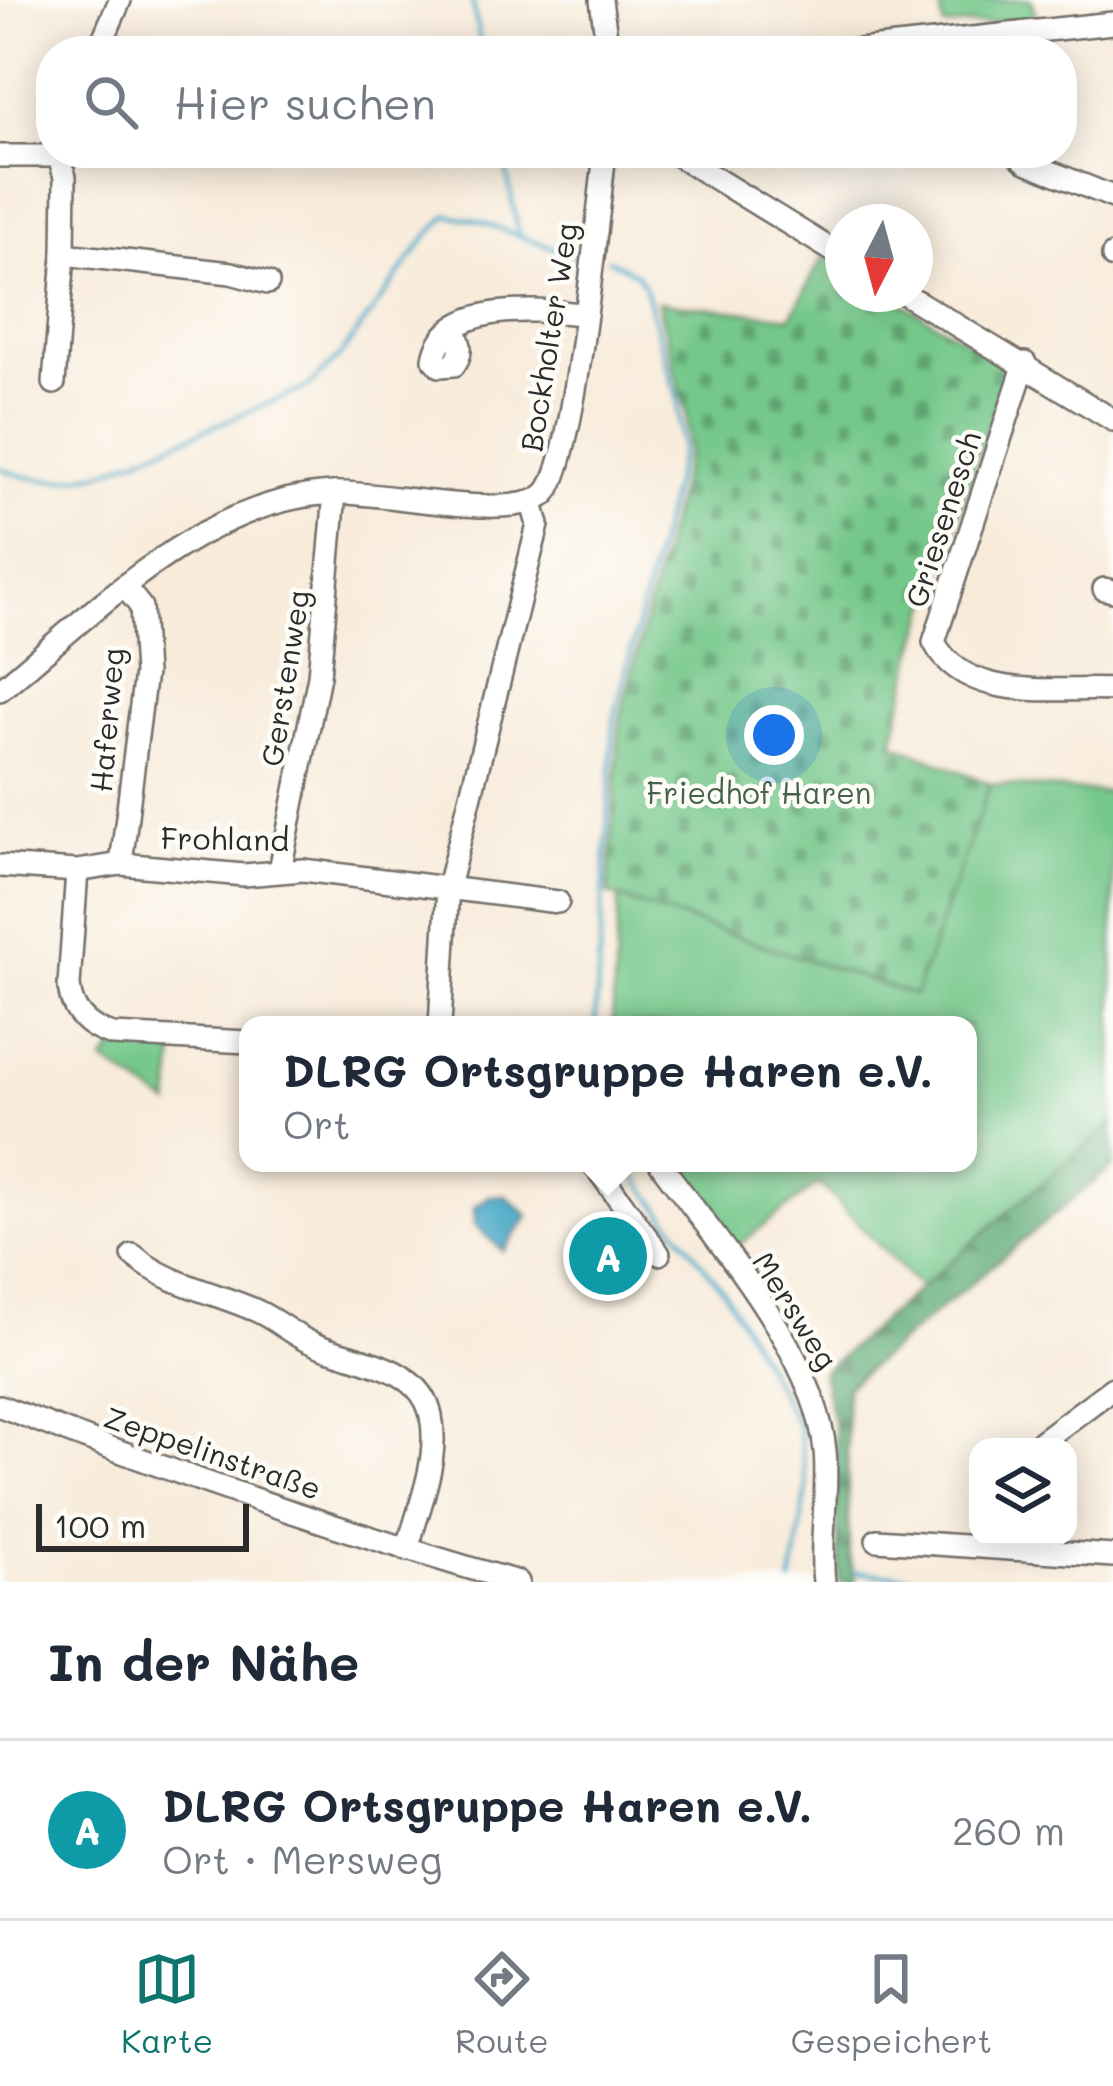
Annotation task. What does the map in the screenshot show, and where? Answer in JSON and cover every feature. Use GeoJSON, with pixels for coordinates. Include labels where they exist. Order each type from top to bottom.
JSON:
{"type":"FeatureCollection","features":[{"type":"Feature","properties":{"kind":"street"},"geometry":{"type":"LineString","coordinates":[[104,36],[120,0]]}},
{"type":"Feature","properties":{"kind":"street"},"geometry":{"type":"LineString","coordinates":[[601,0],[606,36]]}},
{"type":"Feature","properties":{"kind":"street"},"geometry":{"type":"LineString","coordinates":[[1016,36],[1113,23]]}},
{"type":"Feature","properties":{"kind":"street"},"geometry":{"type":"LineString","coordinates":[[0,155],[36,155]]}},
{"type":"Feature","properties":{"kind":"street"},"geometry":{"type":"LineString","coordinates":[[53,383],[64,254],[62,168]]}},
{"type":"Feature","properties":{"kind":"street","name":"Bockholter Weg"},"geometry":{"type":"LineString","coordinates":[[532,503],[555,479],[586,314],[603,168]]}},
{"type":"Feature","properties":{"kind":"street"},"geometry":{"type":"LineString","coordinates":[[698,168],[825,246]]}},
{"type":"Feature","properties":{"kind":"street"},"geometry":{"type":"LineString","coordinates":[[1043,168],[1113,197]]}},
{"type":"Feature","properties":{"kind":"street"},"geometry":{"type":"LineString","coordinates":[[64,254],[231,273],[268,283]]}},
{"type":"Feature","properties":{"kind":"street"},"geometry":{"type":"LineString","coordinates":[[933,310],[1113,420]]}},
{"type":"Feature","properties":{"kind":"street"},"geometry":{"type":"LineString","coordinates":[[454,328],[491,314],[586,314]]}},
{"type":"Feature","properties":{"kind":"street","name":"Griesenesch"},"geometry":{"type":"LineString","coordinates":[[1025,364],[934,642],[944,660],[962,675],[990,685],[1113,690]]}},
{"type":"Feature","properties":{"kind":"street"},"geometry":{"type":"LineString","coordinates":[[0,690],[125,587],[225,522],[277,504],[335,493],[512,508],[532,503],[538,525],[448,887],[441,1016]]}},
{"type":"Feature","properties":{"kind":"street","name":"Gerstenweg"},"geometry":{"type":"LineString","coordinates":[[280,870],[320,676],[335,493]]}},
{"type":"Feature","properties":{"kind":"street","name":"Haferweg"},"geometry":{"type":"LineString","coordinates":[[121,864],[145,673],[141,607],[125,587]]}},
{"type":"Feature","properties":{"kind":"street","name":"Frohland"},"geometry":{"type":"LineString","coordinates":[[0,866],[77,872],[121,864],[244,875],[280,870],[448,887]]}},
{"type":"Feature","properties":{"kind":"street"},"geometry":{"type":"LineString","coordinates":[[77,872],[69,985],[70,1002],[79,1015],[98,1031],[113,1035],[239,1042]]}},
{"type":"Feature","properties":{"kind":"street"},"geometry":{"type":"LineString","coordinates":[[448,887],[558,902]]}},
{"type":"Feature","properties":{"kind":"street"},"geometry":{"type":"LineString","coordinates":[[599,1172],[659,1255]]}},
{"type":"Feature","properties":{"kind":"street","name":"Mersweg"},"geometry":{"type":"LineString","coordinates":[[666,1172],[755,1296],[812,1390],[825,1453],[824,1582]]}},
{"type":"Feature","properties":{"kind":"street"},"geometry":{"type":"LineString","coordinates":[[133,1255],[155,1273],[258,1311],[290,1332],[404,1377],[422,1394],[431,1413],[433,1440],[407,1550]]}},
{"type":"Feature","properties":{"kind":"street"},"geometry":{"type":"LineString","coordinates":[[1046,1438],[1113,1388]]}},
{"type":"Feature","properties":{"kind":"street","name":"Zeppelinstraße"},"geometry":{"type":"LineString","coordinates":[[0,1406],[156,1466],[518,1582]]}},
{"type":"Feature","properties":{"kind":"street"},"geometry":{"type":"LineString","coordinates":[[877,1540],[1113,1556]]}},
{"type":"Feature","properties":{"kind":"green space"},"geometry":{"type":"Polygon","coordinates":[[[939,0],[1032,0],[1036,20],[944,27],[939,0]]]}},
{"type":"Feature","properties":{"kind":"green space","name":"Friedhof Haren"},"geometry":{"type":"Polygon","coordinates":[[[823,257],[825,312],[917,312],[1002,362],[1005,375],[915,650],[893,743],[990,784],[915,995],[608,894],[620,719],[688,451],[686,413],[658,302],[791,317],[823,257]]]}},
{"type":"Feature","properties":{"kind":"green space"},"geometry":{"type":"Polygon","coordinates":[[[990,784],[1113,793],[1113,1122],[920,1288],[819,1183],[735,1248],[677,1172],[977,1172],[977,1016],[612,1016],[619,898],[914,995],[990,784]]]}},
{"type":"Feature","properties":{"kind":"green space"},"geometry":{"type":"Polygon","coordinates":[[[117,1045],[175,1048],[170,1105],[104,1062],[117,1045]]]}},
{"type":"Feature","properties":{"kind":"green space"},"geometry":{"type":"Polygon","coordinates":[[[1113,1122],[1113,1166],[846,1387],[849,1553],[856,1582],[839,1582],[835,1430],[822,1372],[1113,1122]]]}},
{"type":"Feature","properties":{"kind":"water"},"geometry":{"type":"Polygon","coordinates":[[[490,1196],[506,1196],[529,1216],[503,1251],[475,1225],[475,1207],[490,1196]]]}},
{"type":"Feature","properties":{"kind":"waterway"},"geometry":{"type":"LineString","coordinates":[[472,0],[479,36]]}},
{"type":"Feature","properties":{"kind":"waterway"},"geometry":{"type":"LineString","coordinates":[[506,168],[519,236]]}},
{"type":"Feature","properties":{"kind":"waterway"},"geometry":{"type":"LineString","coordinates":[[0,468],[51,480],[103,472],[308,387],[340,356],[428,235],[448,215],[579,257]]}},
{"type":"Feature","properties":{"kind":"waterway"},"geometry":{"type":"LineString","coordinates":[[596,1016],[614,719],[682,448],[677,397],[645,288],[637,274],[608,259]]}},
{"type":"Feature","properties":{"kind":"waterway"},"geometry":{"type":"LineString","coordinates":[[632,1172],[725,1293],[799,1427],[807,1488],[792,1582]]}},
{"type":"Feature","properties":{"kind":"waterway"},"geometry":{"type":"LineString","coordinates":[[855,1572],[990,1582]]}},
{"type":"Feature","properties":{"kind":"place","name":"DLRG Ortsgruppe Haren e.V."},"geometry":{"type":"Point","coordinates":[608,1256]}}]}
